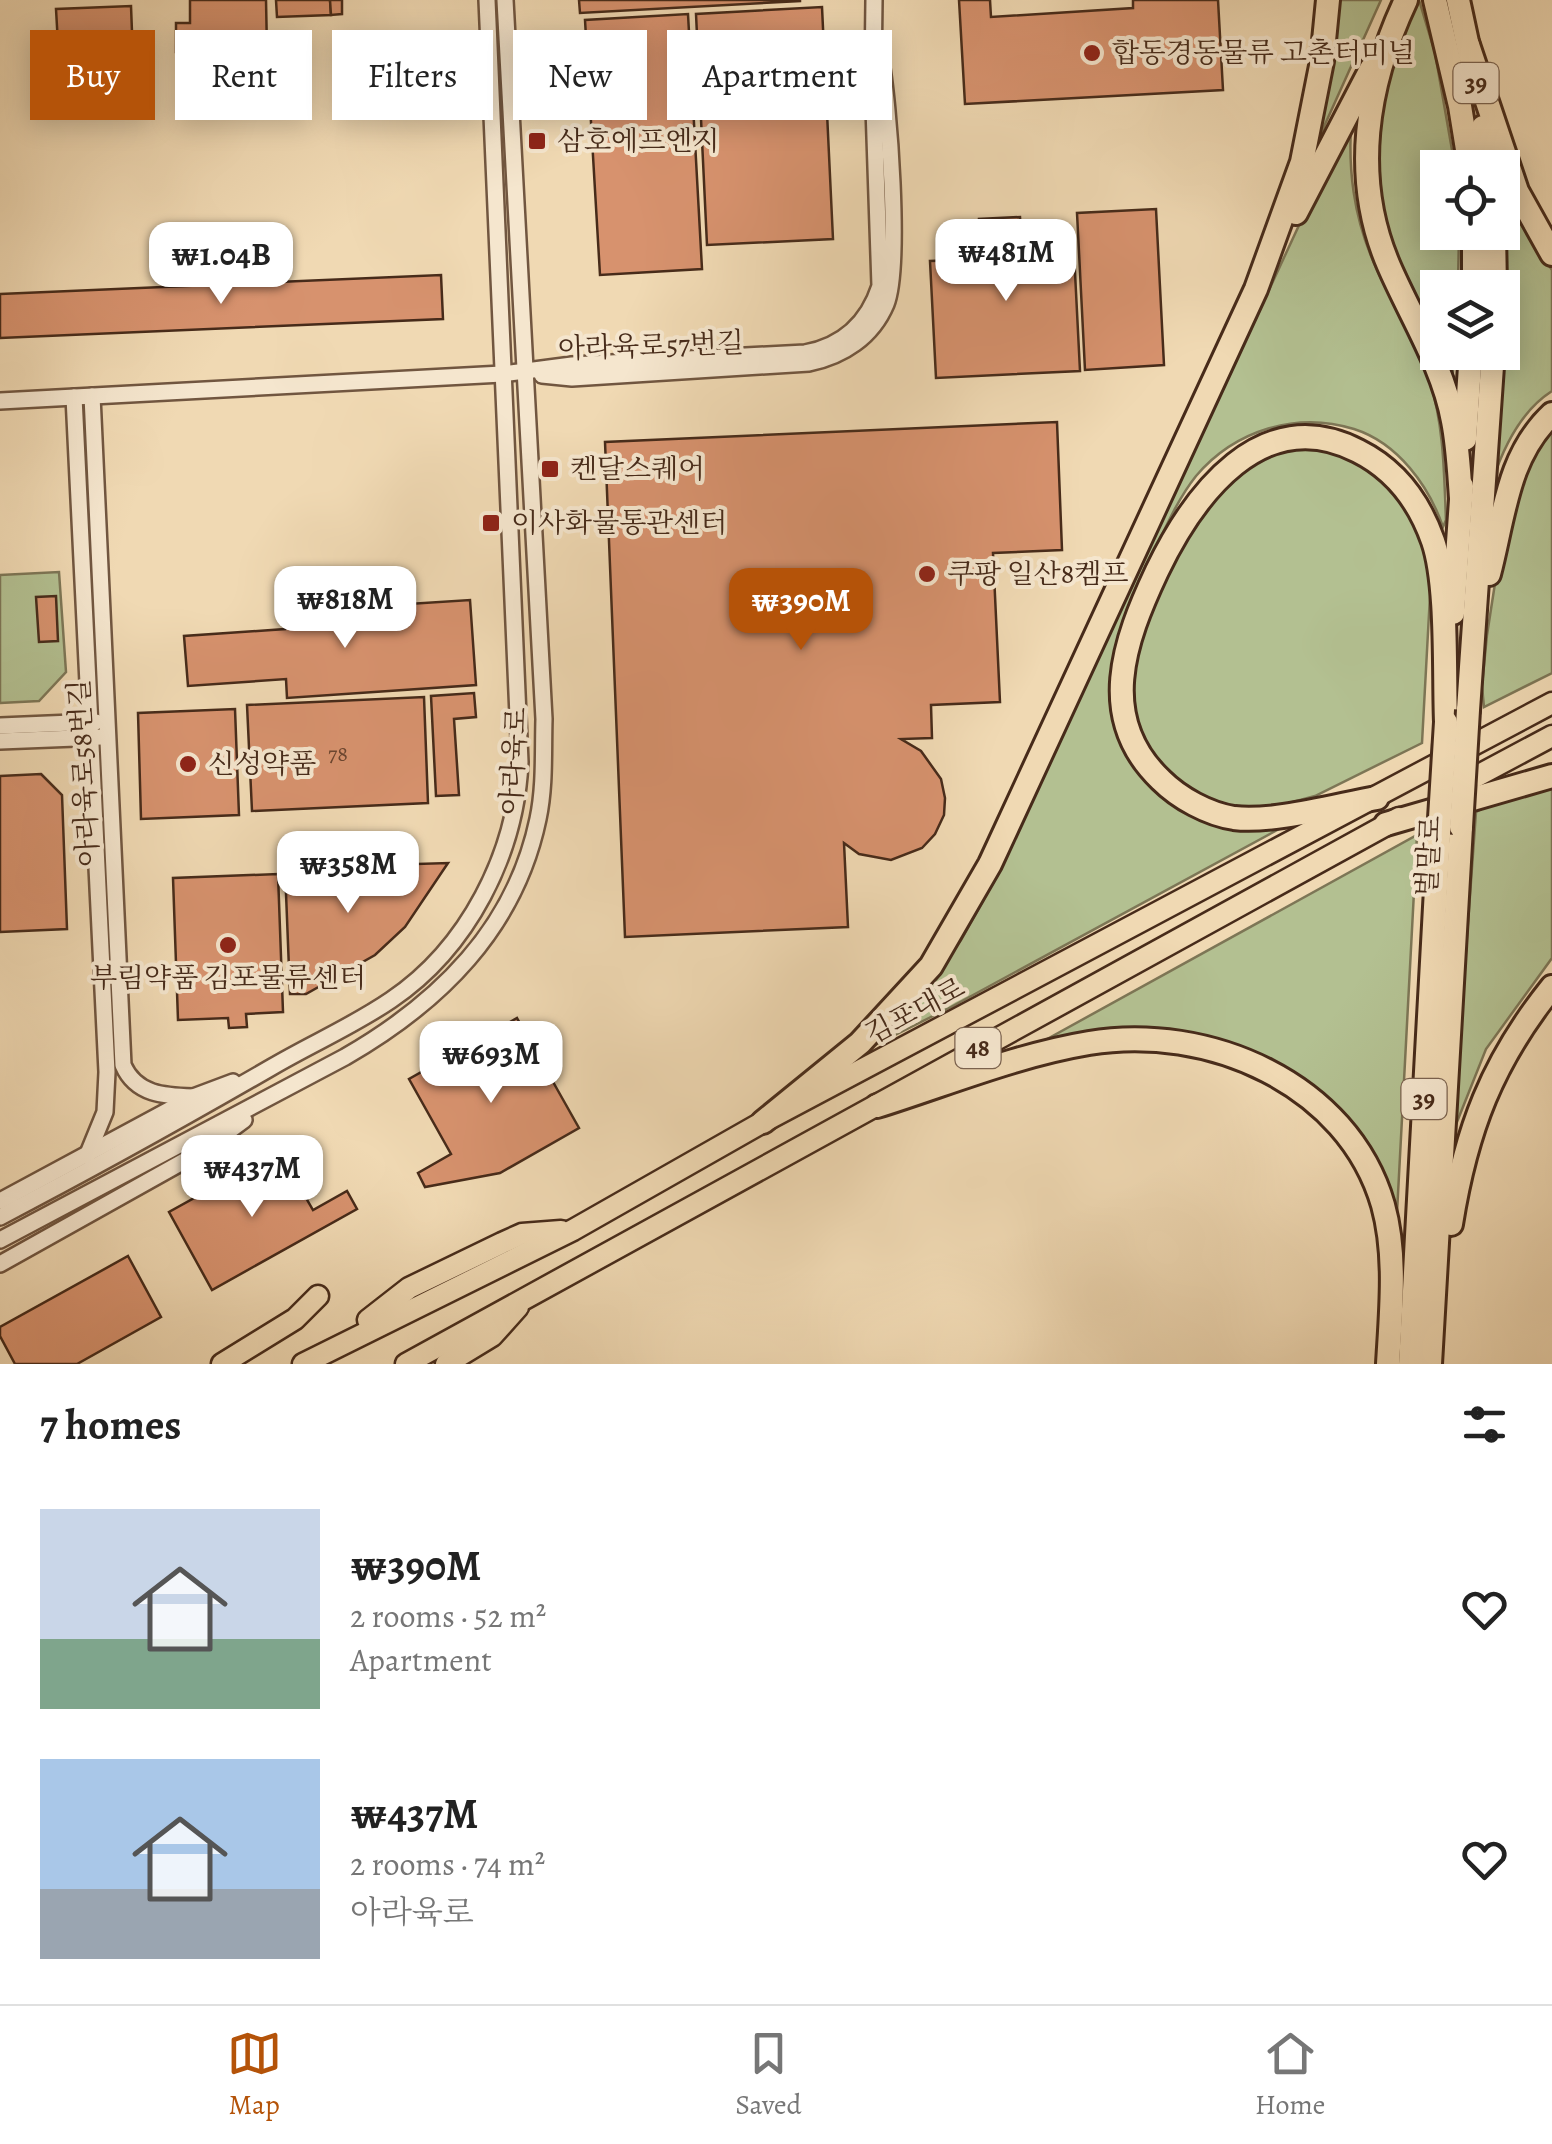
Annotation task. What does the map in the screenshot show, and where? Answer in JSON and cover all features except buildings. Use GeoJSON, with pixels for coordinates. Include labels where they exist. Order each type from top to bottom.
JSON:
{"type":"FeatureCollection","features":[{"type":"Feature","properties":{"kind":"highway"},"geometry":{"type":"LineString","coordinates":[[1256,289],[1302,162],[1322,61],[1328,0]]}},
{"type":"Feature","properties":{"kind":"highway"},"geometry":{"type":"LineString","coordinates":[[763,1122],[860,1044],[931,966],[990,864],[1256,289],[1406,0]]}},
{"type":"Feature","properties":{"kind":"highway"},"geometry":{"type":"LineString","coordinates":[[1435,0],[1467,150]]}},
{"type":"Feature","properties":{"kind":"highway","name":"39"},"geometry":{"type":"LineString","coordinates":[[1458,0],[1487,150]]}},
{"type":"Feature","properties":{"kind":"highway"},"geometry":{"type":"LineString","coordinates":[[1390,33],[1368,126],[1366,167],[1374,222],[1443,386],[1453,420],[1461,498]]}},
{"type":"Feature","properties":{"kind":"highway"},"geometry":{"type":"LineString","coordinates":[[1468,45],[1517,192],[1552,254]]}},
{"type":"Feature","properties":{"kind":"highway","name":"벌말로"},"geometry":{"type":"LineString","coordinates":[[1430,1364],[1450,831],[1446,722],[1470,370]]}},
{"type":"Feature","properties":{"kind":"highway","name":"벌말로"},"geometry":{"type":"LineString","coordinates":[[1397,1364],[1415,1086],[1468,710],[1492,370]]}},
{"type":"Feature","properties":{"kind":"highway"},"geometry":{"type":"LineString","coordinates":[[1474,630],[1512,476],[1533,436],[1552,414]]}},
{"type":"Feature","properties":{"kind":"highway"},"geometry":{"type":"LineString","coordinates":[[1376,798],[1233,818],[1177,795],[1136,750],[1123,708],[1124,658],[1136,616],[1172,538],[1214,480],[1261,447],[1290,439],[1317,439],[1349,446],[1380,462],[1406,488],[1422,512],[1435,546],[1446,722]]}},
{"type":"Feature","properties":{"kind":"highway"},"geometry":{"type":"LineString","coordinates":[[1386,824],[1552,776]]}},
{"type":"Feature","properties":{"kind":"highway","name":"벌말로"},"geometry":{"type":"LineString","coordinates":[[1410,1364],[1433,946]]}},
{"type":"Feature","properties":{"kind":"highway","name":"39"},"geometry":{"type":"LineString","coordinates":[[1432,1331],[1459,1175],[1470,1134],[1505,1053],[1552,988]]}},
{"type":"Feature","properties":{"kind":"highway"},"geometry":{"type":"LineString","coordinates":[[878,1106],[1047,1052],[1091,1043],[1140,1038],[1214,1050],[1246,1060],[1309,1097],[1334,1120],[1370,1174],[1390,1240],[1388,1364]]}},
{"type":"Feature","properties":{"kind":"main road","name":"김포대로"},"geometry":{"type":"LineString","coordinates":[[303,1364],[573,1230],[763,1122],[1552,703]]}},
{"type":"Feature","properties":{"kind":"main road","name":"48"},"geometry":{"type":"LineString","coordinates":[[406,1364],[1552,736]]}},
{"type":"Feature","properties":{"kind":"main road"},"geometry":{"type":"LineString","coordinates":[[222,1364],[295,1319],[318,1296]]}},
{"type":"Feature","properties":{"kind":"main road"},"geometry":{"type":"LineString","coordinates":[[446,1364],[492,1336],[524,1298]]}},
{"type":"Feature","properties":{"kind":"street","name":"아라육로"},"geometry":{"type":"LineString","coordinates":[[0,1218],[379,1008],[426,970],[460,932],[475,909],[506,840],[517,797],[520,762],[487,0]]}},
{"type":"Feature","properties":{"kind":"street","name":"아라육로"},"geometry":{"type":"LineString","coordinates":[[0,1240],[382,1036],[441,990],[488,933],[524,865],[541,798],[544,718],[505,0]]}},
{"type":"Feature","properties":{"kind":"street","name":"아라육로57번길"},"geometry":{"type":"LineString","coordinates":[[523,372],[572,378],[793,364],[825,360],[864,336],[888,299],[892,263],[884,78],[874,0]]}},
{"type":"Feature","properties":{"kind":"street"},"geometry":{"type":"LineString","coordinates":[[0,400],[523,372]]}},
{"type":"Feature","properties":{"kind":"street","name":"아라육로58번길"},"geometry":{"type":"LineString","coordinates":[[92,396],[98,729],[123,1065],[134,1082],[148,1091],[193,1098]]}},
{"type":"Feature","properties":{"kind":"street"},"geometry":{"type":"LineString","coordinates":[[74,397],[98,729],[107,1097],[102,1127],[87,1156]]}},
{"type":"Feature","properties":{"kind":"street"},"geometry":{"type":"LineString","coordinates":[[0,726],[98,729]]}},
{"type":"Feature","properties":{"kind":"street"},"geometry":{"type":"LineString","coordinates":[[0,741],[98,729]]}},
{"type":"Feature","properties":{"kind":"street"},"geometry":{"type":"LineString","coordinates":[[0,1201],[193,1098],[274,1066]]}},
{"type":"Feature","properties":{"kind":"street"},"geometry":{"type":"LineString","coordinates":[[0,1264],[202,1151],[283,1090]]}},
{"type":"Feature","properties":{"kind":"green space"},"geometry":{"type":"Polygon","coordinates":[[[1335,0],[1381,0],[1313,151],[1335,0]]]}},
{"type":"Feature","properties":{"kind":"green space"},"geometry":{"type":"Polygon","coordinates":[[[1412,0],[1419,0],[1435,53],[1452,150],[1420,150],[1420,250],[1459,250],[1458,270],[1420,270],[1420,317],[1371,184],[1385,59],[1412,0]]]}},
{"type":"Feature","properties":{"kind":"green space"},"geometry":{"type":"Polygon","coordinates":[[[1352,111],[1351,172],[1362,231],[1435,399],[1444,468],[1443,527],[1410,468],[1384,444],[1354,429],[1311,422],[1289,424],[1248,436],[1212,460],[1177,505],[1127,612],[1112,671],[1117,728],[1130,755],[1179,805],[1292,822],[861,1052],[922,993],[961,940],[998,874],[1352,111]]]}},
{"type":"Feature","properties":{"kind":"green space"},"geometry":{"type":"Polygon","coordinates":[[[1520,219],[1552,270],[1552,391],[1515,430],[1493,479],[1501,370],[1520,370],[1520,270],[1506,270],[1506,250],[1520,250],[1520,219]]]}},
{"type":"Feature","properties":{"kind":"green space"},"geometry":{"type":"Polygon","coordinates":[[[1444,370],[1453,370],[1452,388],[1444,370]]]}},
{"type":"Feature","properties":{"kind":"green space"},"geometry":{"type":"Polygon","coordinates":[[[1552,415],[1552,673],[1484,707],[1487,635],[1509,493],[1552,415]]]}},
{"type":"Feature","properties":{"kind":"green space"},"geometry":{"type":"Polygon","coordinates":[[[1317,443],[1373,466],[1415,516],[1431,577],[1422,743],[1315,796],[1270,808],[1217,806],[1183,790],[1144,747],[1130,709],[1134,639],[1209,491],[1268,450],[1317,443]]]}},
{"type":"Feature","properties":{"kind":"green space"},"geometry":{"type":"Polygon","coordinates":[[[59,572],[66,672],[39,701],[0,703],[0,575],[59,572]]]}},
{"type":"Feature","properties":{"kind":"green space"},"geometry":{"type":"Polygon","coordinates":[[[1552,781],[1552,958],[1486,1049],[1453,1132],[1476,812],[1552,781]]]}},
{"type":"Feature","properties":{"kind":"green space"},"geometry":{"type":"Polygon","coordinates":[[[1417,835],[1397,1213],[1372,1158],[1329,1102],[1280,1064],[1207,1039],[1020,1054],[1417,835]]]}},
{"type":"Feature","properties":{"kind":"place","name":"합동경동물류 고촌터미널"},"geometry":{"type":"Point","coordinates":[1092,53]}},
{"type":"Feature","properties":{"kind":"place","name":"삼호에프엔지"},"geometry":{"type":"Point","coordinates":[537,141]}},
{"type":"Feature","properties":{"kind":"place","name":"켄달스퀘어"},"geometry":{"type":"Point","coordinates":[550,469]}},
{"type":"Feature","properties":{"kind":"place","name":"이사화물통관센터"},"geometry":{"type":"Point","coordinates":[491,523]}},
{"type":"Feature","properties":{"kind":"place","name":"쿠팡 일산8켐프"},"geometry":{"type":"Point","coordinates":[927,574]}},
{"type":"Feature","properties":{"kind":"place","name":"신성약품"},"geometry":{"type":"Point","coordinates":[188,764]}},
{"type":"Feature","properties":{"kind":"place","name":"부림약품 김포물류센터"},"geometry":{"type":"Point","coordinates":[228,945]}}]}
